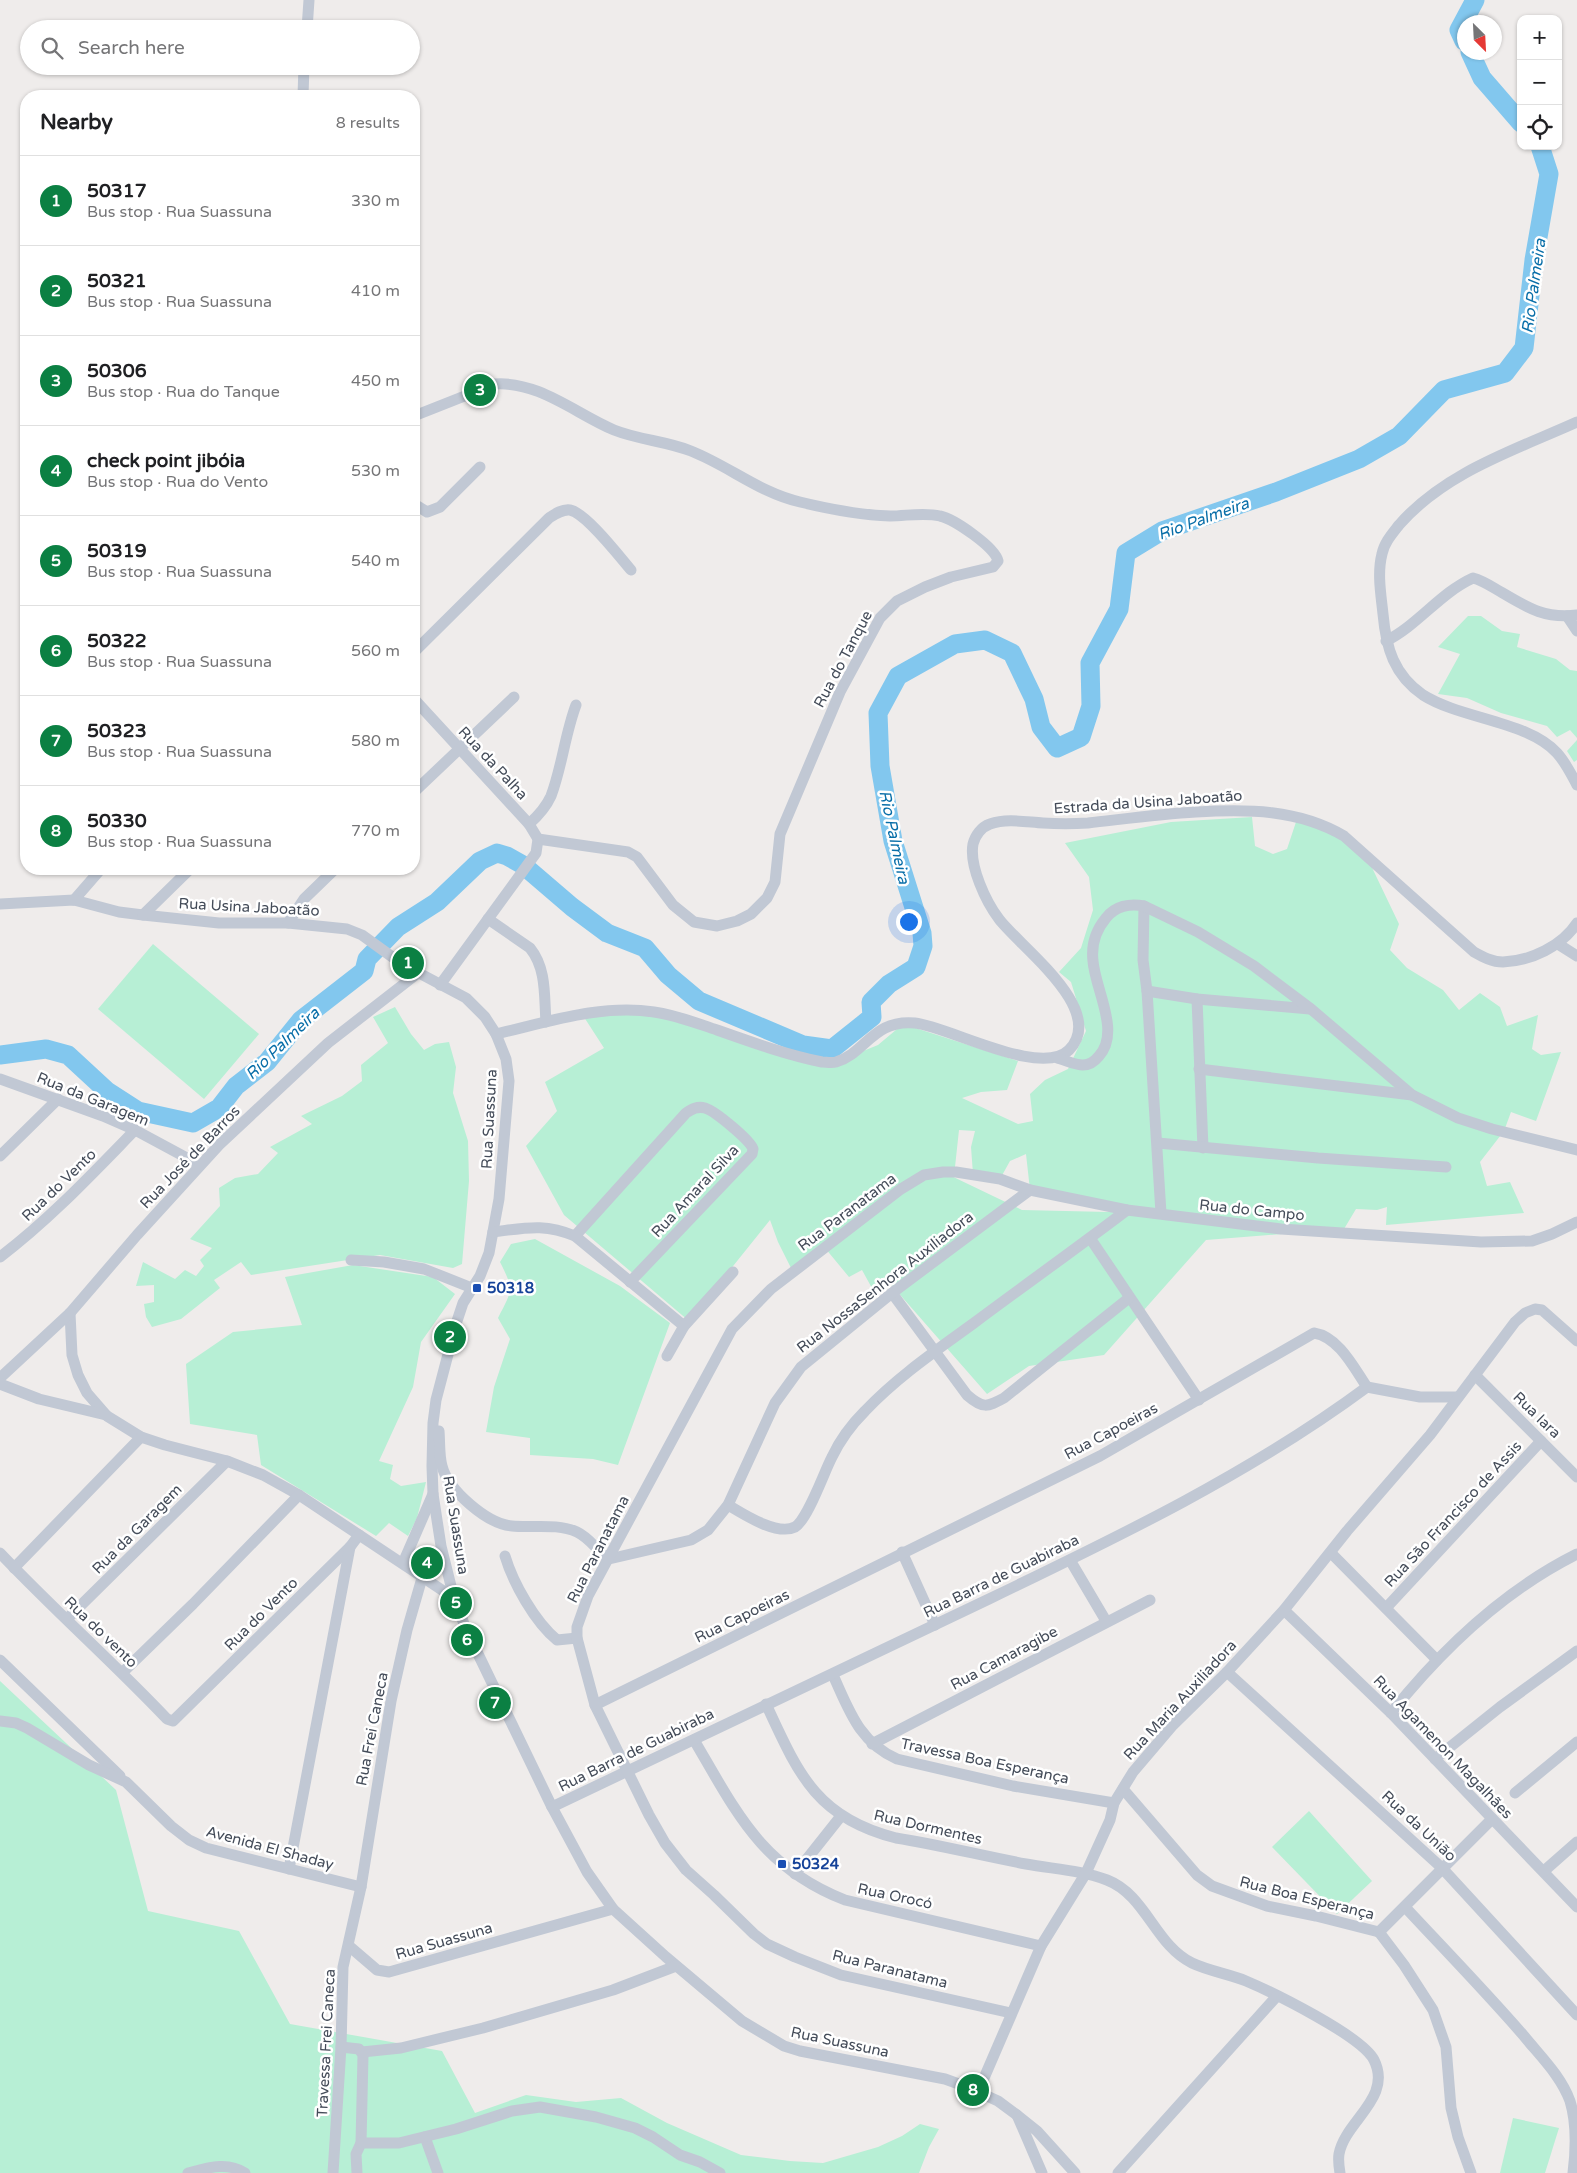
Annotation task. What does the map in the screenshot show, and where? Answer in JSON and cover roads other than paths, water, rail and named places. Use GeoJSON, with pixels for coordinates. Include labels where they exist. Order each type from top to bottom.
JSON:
{"type":"FeatureCollection","features":[{"type":"Feature","properties":{"kind":"street"},"geometry":{"type":"LineString","coordinates":[[308,20],[309,0]]}},
{"type":"Feature","properties":{"kind":"street"},"geometry":{"type":"LineString","coordinates":[[303,90],[304,75]]}},
{"type":"Feature","properties":{"kind":"street","name":"Rua do Tanque"},"geometry":{"type":"LineString","coordinates":[[420,414],[495,384],[505,383],[528,388],[615,430],[690,450],[734,471],[769,492],[800,502],[866,514],[940,516],[972,534],[988,546],[997,557],[998,561],[993,567],[938,581],[911,593],[898,601],[880,618],[840,692],[780,834],[775,882],[767,898],[751,914],[737,921],[717,926],[694,922],[673,905],[637,857],[628,852],[538,839]]}},
{"type":"Feature","properties":{"kind":"street"},"geometry":{"type":"LineString","coordinates":[[1577,422],[1508,451],[1447,484],[1409,514],[1390,536],[1382,552],[1380,591],[1386,641],[1392,661],[1400,674],[1417,689],[1438,703],[1540,740],[1556,752],[1569,768],[1577,785]]}},
{"type":"Feature","properties":{"kind":"street"},"geometry":{"type":"LineString","coordinates":[[420,508],[427,512],[440,507],[480,467]]}},
{"type":"Feature","properties":{"kind":"street"},"geometry":{"type":"LineString","coordinates":[[420,646],[549,518],[560,511],[576,512],[630,570]]}},
{"type":"Feature","properties":{"kind":"street"},"geometry":{"type":"LineString","coordinates":[[1386,641],[1408,629],[1435,605],[1474,578],[1485,582],[1541,614],[1555,617],[1572,616],[1577,631]]}},
{"type":"Feature","properties":{"kind":"street"},"geometry":{"type":"LineString","coordinates":[[420,786],[514,697]]}},
{"type":"Feature","properties":{"kind":"street"},"geometry":{"type":"LineString","coordinates":[[529,824],[540,813],[550,797],[568,726],[576,705]]}},
{"type":"Feature","properties":{"kind":"street","name":"Rua da Palha"},"geometry":{"type":"LineString","coordinates":[[420,706],[529,824],[538,839]]}},
{"type":"Feature","properties":{"kind":"street","name":"Estrada da Usina Jaboatão"},"geometry":{"type":"LineString","coordinates":[[1057,1058],[1070,1049],[1076,1038],[1079,1029],[1078,1016],[1072,1000],[1055,978],[1015,939],[998,918],[977,876],[972,856],[974,839],[989,824],[1015,821],[1078,824],[1192,812],[1235,810],[1298,816],[1325,824],[1344,836],[1474,952],[1488,960],[1502,962],[1526,958],[1558,944],[1577,923]]}},
{"type":"Feature","properties":{"kind":"street"},"geometry":{"type":"LineString","coordinates":[[440,985],[488,920],[523,868],[536,853],[538,839]]}},
{"type":"Feature","properties":{"kind":"street"},"geometry":{"type":"LineString","coordinates":[[74,900],[96,875]]}},
{"type":"Feature","properties":{"kind":"street"},"geometry":{"type":"LineString","coordinates":[[143,915],[184,875]]}},
{"type":"Feature","properties":{"kind":"street"},"geometry":{"type":"LineString","coordinates":[[288,923],[304,899],[329,875]]}},
{"type":"Feature","properties":{"kind":"street","name":"Rua Usina Jaboatão"},"geometry":{"type":"LineString","coordinates":[[0,904],[74,900],[119,912],[218,923],[288,923],[347,929],[362,935],[375,945]]}},
{"type":"Feature","properties":{"kind":"street"},"geometry":{"type":"LineString","coordinates":[[496,1034],[575,1015],[610,1011],[654,1012],[682,1018],[822,1062],[836,1062],[888,1026],[916,1023],[1012,1054],[1045,1059],[1057,1058],[1085,1065],[1091,1064],[1105,1050],[1108,1036],[1107,1020],[1095,979],[1092,958],[1094,940],[1098,928],[1109,914],[1124,905],[1144,906],[1198,932],[1254,966],[1311,1009],[1412,1095],[1466,1120],[1577,1150]]}},
{"type":"Feature","properties":{"kind":"street"},"geometry":{"type":"LineString","coordinates":[[1144,906],[1143,952],[1158,1143],[1161,1214]]}},
{"type":"Feature","properties":{"kind":"street"},"geometry":{"type":"LineString","coordinates":[[488,920],[530,948],[535,954],[542,971],[546,1022]]}},
{"type":"Feature","properties":{"kind":"street"},"geometry":{"type":"LineString","coordinates":[[1558,944],[1577,956]]}},
{"type":"Feature","properties":{"kind":"street","name":"Rua Suassuna"},"geometry":{"type":"LineString","coordinates":[[375,945],[386,955],[466,998],[477,1007],[496,1034],[506,1059],[509,1081],[499,1199],[489,1252],[480,1276],[463,1303],[436,1400],[433,1423],[432,1466],[434,1494],[441,1546],[454,1598],[466,1630],[552,1807],[587,1872],[613,1909],[676,1966],[742,2021],[784,2046],[800,2051],[945,2079],[998,2101],[1037,2131],[1075,2173]]}},
{"type":"Feature","properties":{"kind":"street","name":"Rua José de Barros"},"geometry":{"type":"LineString","coordinates":[[0,1378],[70,1313],[137,1234],[200,1166],[328,1043],[418,973]]}},
{"type":"Feature","properties":{"kind":"street"},"geometry":{"type":"LineString","coordinates":[[1147,991],[1197,999],[1311,1009]]}},
{"type":"Feature","properties":{"kind":"street"},"geometry":{"type":"LineString","coordinates":[[1197,999],[1203,1148]]}},
{"type":"Feature","properties":{"kind":"street"},"geometry":{"type":"LineString","coordinates":[[1199,1069],[1412,1095]]}},
{"type":"Feature","properties":{"kind":"street","name":"Rua da Garagem"},"geometry":{"type":"LineString","coordinates":[[0,1079],[58,1099],[135,1130],[200,1166]]}},
{"type":"Feature","properties":{"kind":"street"},"geometry":{"type":"LineString","coordinates":[[0,1156],[58,1099]]}},
{"type":"Feature","properties":{"kind":"street","name":"Rua Amaral Silva"},"geometry":{"type":"LineString","coordinates":[[575,1236],[686,1113],[693,1108],[705,1108],[712,1112],[749,1142],[753,1146],[752,1154],[630,1282]]}},
{"type":"Feature","properties":{"kind":"street","name":"Rua do Vento"},"geometry":{"type":"LineString","coordinates":[[0,1257],[30,1234],[62,1204],[135,1130]]}},
{"type":"Feature","properties":{"kind":"street"},"geometry":{"type":"LineString","coordinates":[[1158,1143],[1318,1158],[1446,1167]]}},
{"type":"Feature","properties":{"kind":"street","name":"Rua do Campo"},"geometry":{"type":"LineString","coordinates":[[924,1175],[943,1172],[973,1174],[1000,1179],[1030,1190],[1127,1210],[1280,1229],[1481,1242],[1532,1241],[1577,1222]]}},
{"type":"Feature","properties":{"kind":"street","name":"Rua Paranatama"},"geometry":{"type":"LineString","coordinates":[[924,1175],[901,1189],[771,1289],[732,1329],[588,1596],[577,1627],[577,1638],[595,1706],[649,1815],[677,1860],[754,1934],[767,1944],[841,1975],[1012,2013]]}},
{"type":"Feature","properties":{"kind":"street","name":"Rua NossaSenhora Auxiliadora"},"geometry":{"type":"LineString","coordinates":[[609,1559],[691,1540],[708,1530],[728,1505],[772,1411],[790,1380],[801,1367],[892,1293],[1030,1190]]}},
{"type":"Feature","properties":{"kind":"street"},"geometry":{"type":"LineString","coordinates":[[728,1505],[777,1528],[794,1527],[800,1523],[809,1508],[832,1455],[845,1435],[864,1412],[890,1387],[935,1351],[1127,1210]]}},
{"type":"Feature","properties":{"kind":"street"},"geometry":{"type":"LineString","coordinates":[[493,1232],[543,1227],[558,1229],[575,1236],[684,1326]]}},
{"type":"Feature","properties":{"kind":"street"},"geometry":{"type":"LineString","coordinates":[[1090,1238],[1199,1400]]}},
{"type":"Feature","properties":{"kind":"street"},"geometry":{"type":"LineString","coordinates":[[351,1260],[384,1262],[424,1269],[472,1288]]}},
{"type":"Feature","properties":{"kind":"street"},"geometry":{"type":"LineString","coordinates":[[667,1356],[684,1326],[733,1272]]}},
{"type":"Feature","properties":{"kind":"street"},"geometry":{"type":"LineString","coordinates":[[892,1293],[967,1395],[977,1404],[985,1406],[1004,1398],[1129,1298]]}},
{"type":"Feature","properties":{"kind":"street","name":"Rua Maria Auxiliadora"},"geometry":{"type":"LineString","coordinates":[[978,2092],[1041,1946],[1086,1873],[1110,1820],[1114,1803],[1133,1772],[1173,1725],[1227,1672],[1284,1610],[1347,1531],[1430,1435],[1515,1322],[1525,1313],[1535,1309],[1542,1310],[1577,1341]]}},
{"type":"Feature","properties":{"kind":"street"},"geometry":{"type":"LineString","coordinates":[[70,1313],[72,1355],[78,1375],[87,1393],[107,1416],[141,1437],[165,1445],[227,1460],[262,1475],[299,1495],[454,1598]]}},
{"type":"Feature","properties":{"kind":"street","name":"Rua Capoeiras"},"geometry":{"type":"LineString","coordinates":[[595,1706],[902,1552],[1100,1456],[1314,1333],[1324,1335],[1347,1358],[1367,1387]]}},
{"type":"Feature","properties":{"kind":"street","name":"Rua Iara"},"geometry":{"type":"LineString","coordinates":[[1475,1375],[1577,1477]]}},
{"type":"Feature","properties":{"kind":"street"},"geometry":{"type":"LineString","coordinates":[[0,1384],[39,1399],[107,1416]]}},
{"type":"Feature","properties":{"kind":"street"},"geometry":{"type":"LineString","coordinates":[[1367,1387],[1420,1397],[1458,1398]]}},
{"type":"Feature","properties":{"kind":"street","name":"Rua Barra de Guabiraba"},"geometry":{"type":"LineString","coordinates":[[552,1807],[1070,1560],[1218,1483],[1321,1421],[1367,1387]]}},
{"type":"Feature","properties":{"kind":"street"},"geometry":{"type":"LineString","coordinates":[[436,1400],[442,1466],[447,1478],[462,1495],[488,1518],[504,1525],[560,1528],[575,1531],[589,1540],[599,1552],[609,1559]]}},
{"type":"Feature","properties":{"kind":"street"},"geometry":{"type":"LineString","coordinates":[[14,1568],[141,1437]]}},
{"type":"Feature","properties":{"kind":"street","name":"Rua São Francisco de Assis"},"geometry":{"type":"LineString","coordinates":[[1386,1608],[1542,1441]]}},
{"type":"Feature","properties":{"kind":"street","name":"Rua da Garagem"},"geometry":{"type":"LineString","coordinates":[[67,1619],[227,1460]]}},
{"type":"Feature","properties":{"kind":"street"},"geometry":{"type":"LineString","coordinates":[[403,1563],[434,1494]]}},
{"type":"Feature","properties":{"kind":"street"},"geometry":{"type":"LineString","coordinates":[[122,1672],[193,1604],[299,1495]]}},
{"type":"Feature","properties":{"kind":"street","name":"Rua do Vento"},"geometry":{"type":"LineString","coordinates":[[184,1713],[350,1547],[359,1535]]}},
{"type":"Feature","properties":{"kind":"street"},"geometry":{"type":"LineString","coordinates":[[289,1869],[350,1547]]}},
{"type":"Feature","properties":{"kind":"street"},"geometry":{"type":"LineString","coordinates":[[902,1552],[935,1625]]}},
{"type":"Feature","properties":{"kind":"street","name":"Rua do vento"},"geometry":{"type":"LineString","coordinates":[[0,1553],[122,1672],[167,1719],[174,1721],[184,1713]]}},
{"type":"Feature","properties":{"kind":"street"},"geometry":{"type":"LineString","coordinates":[[1331,1553],[1437,1660]]}},
{"type":"Feature","properties":{"kind":"street"},"geometry":{"type":"LineString","coordinates":[[1391,1713],[1437,1660],[1471,1627],[1515,1590],[1544,1570],[1577,1554]]}},
{"type":"Feature","properties":{"kind":"street"},"geometry":{"type":"LineString","coordinates":[[504,1556],[544,1629],[557,1640],[577,1638]]}},
{"type":"Feature","properties":{"kind":"street"},"geometry":{"type":"LineString","coordinates":[[1070,1560],[1106,1621]]}},
{"type":"Feature","properties":{"kind":"street","name":"Rua Frei Caneca"},"geometry":{"type":"LineString","coordinates":[[361,1887],[391,1701],[407,1630],[422,1578]]}},
{"type":"Feature","properties":{"kind":"street","name":"Rua Camaragibe"},"geometry":{"type":"LineString","coordinates":[[872,1744],[1106,1621],[1150,1600]]}},
{"type":"Feature","properties":{"kind":"street","name":"Rua Agamenon Magalhães"},"geometry":{"type":"LineString","coordinates":[[1284,1610],[1391,1713],[1577,1907]]}},
{"type":"Feature","properties":{"kind":"street"},"geometry":{"type":"LineString","coordinates":[[1435,1759],[1500,1707],[1577,1651]]}},
{"type":"Feature","properties":{"kind":"street"},"geometry":{"type":"LineString","coordinates":[[0,1660],[126,1782]]}},
{"type":"Feature","properties":{"kind":"street","name":"Rua da União"},"geometry":{"type":"LineString","coordinates":[[1227,1672],[1442,1868],[1577,2015]]}},
{"type":"Feature","properties":{"kind":"street","name":"Travessa Boa Esperança"},"geometry":{"type":"LineString","coordinates":[[832,1675],[854,1721],[880,1752],[897,1759],[1013,1786],[1114,1803]]}},
{"type":"Feature","properties":{"kind":"street","name":"Rua Dormentes"},"geometry":{"type":"LineString","coordinates":[[766,1704],[802,1776],[816,1794],[841,1816],[876,1833],[896,1838],[1025,1864],[1086,1873],[1110,1881],[1133,1897],[1170,1947],[1192,1963],[1246,1981],[1277,1996],[1361,2044],[1374,2059],[1378,2076],[1376,2094],[1363,2115],[1347,2135],[1339,2154],[1340,2173]]}},
{"type":"Feature","properties":{"kind":"street","name":"Avenida El Shaday"},"geometry":{"type":"LineString","coordinates":[[0,1721],[16,1723],[27,1728],[89,1766],[126,1782],[171,1826],[190,1840],[206,1848],[361,1887]]}},
{"type":"Feature","properties":{"kind":"street","name":"Rua Orocó"},"geometry":{"type":"LineString","coordinates":[[694,1740],[743,1823],[770,1854],[795,1874],[821,1890],[846,1900],[1041,1946]]}},
{"type":"Feature","properties":{"kind":"street"},"geometry":{"type":"LineString","coordinates":[[1514,1793],[1577,1742]]}},
{"type":"Feature","properties":{"kind":"street","name":"Rua Boa Esperança"},"geometry":{"type":"LineString","coordinates":[[1123,1789],[1197,1875],[1212,1886],[1267,1906],[1379,1932]]}},
{"type":"Feature","properties":{"kind":"street"},"geometry":{"type":"LineString","coordinates":[[795,1874],[841,1816]]}},
{"type":"Feature","properties":{"kind":"street"},"geometry":{"type":"LineString","coordinates":[[1471,2173],[1458,2137],[1451,2108],[1446,2047],[1433,2010],[1404,1965],[1379,1932],[1492,1819]]}},
{"type":"Feature","properties":{"kind":"street"},"geometry":{"type":"LineString","coordinates":[[1544,1871],[1577,1842]]}},
{"type":"Feature","properties":{"kind":"street","name":"Travessa Frei Caneca"},"geometry":{"type":"LineString","coordinates":[[333,2173],[341,2046],[343,1967],[361,1887]]}},
{"type":"Feature","properties":{"kind":"street"},"geometry":{"type":"LineString","coordinates":[[1405,1907],[1497,2004],[1556,2074],[1571,2103],[1575,2119],[1576,2150],[1573,2173]]}},
{"type":"Feature","properties":{"kind":"street","name":"Rua Suassuna"},"geometry":{"type":"LineString","coordinates":[[348,1946],[377,1970],[389,1972],[613,1909]]}},
{"type":"Feature","properties":{"kind":"street"},"geometry":{"type":"LineString","coordinates":[[341,2046],[357,2048],[362,2052],[401,2048],[483,2028],[613,1990],[676,1966]]}},
{"type":"Feature","properties":{"kind":"street"},"geometry":{"type":"LineString","coordinates":[[1118,2173],[1277,1996]]}},
{"type":"Feature","properties":{"kind":"street"},"geometry":{"type":"LineString","coordinates":[[357,2173],[356,2154],[361,2142],[362,2052]]}},
{"type":"Feature","properties":{"kind":"street"},"geometry":{"type":"LineString","coordinates":[[361,2142],[399,2142],[425,2137],[512,2111],[540,2107],[635,2128],[653,2137],[680,2155],[700,2162],[720,2173]]}},
{"type":"Feature","properties":{"kind":"street"},"geometry":{"type":"LineString","coordinates":[[1017,2115],[1042,2173]]}},
{"type":"Feature","properties":{"kind":"street"},"geometry":{"type":"LineString","coordinates":[[425,2137],[438,2173]]}},
{"type":"Feature","properties":{"kind":"street"},"geometry":{"type":"LineString","coordinates":[[188,2173],[218,2166],[236,2168],[245,2173]]}},
{"type":"Feature","properties":{"kind":"waterway","name":"Rio Palmeira"},"geometry":{"type":"LineString","coordinates":[[1467,15],[1475,0]]}},
{"type":"Feature","properties":{"kind":"waterway","name":"Rio Palmeira"},"geometry":{"type":"LineString","coordinates":[[1474,60],[1482,78],[1517,118]]}},
{"type":"Feature","properties":{"kind":"waterway","name":"Rio Palmeira"},"geometry":{"type":"LineString","coordinates":[[0,1055],[46,1049],[68,1055],[107,1091],[138,1111],[193,1123],[219,1108],[236,1086],[267,1062],[301,1020],[364,971],[367,959],[398,927],[437,902],[480,861],[497,853],[523,865],[572,907],[607,933],[645,948],[668,975],[699,1001],[803,1045],[832,1049],[872,1017],[871,1002],[889,984],[916,967],[923,946],[922,933],[893,841],[880,766],[878,713],[898,676],[955,644],[985,640],[1012,653],[1034,699],[1041,727],[1057,748],[1081,737],[1091,706],[1090,663],[1119,609],[1126,553],[1162,531],[1276,492],[1359,459],[1399,436],[1444,390],[1505,373],[1524,348],[1534,260],[1549,174],[1541,150]]}},
{"type":"Feature","properties":{"kind":"place","name":"50306"},"geometry":{"type":"Point","coordinates":[480,390]}},
{"type":"Feature","properties":{"kind":"place","name":"50317"},"geometry":{"type":"Point","coordinates":[408,963]}},
{"type":"Feature","properties":{"kind":"place","name":"50318"},"geometry":{"type":"Point","coordinates":[477,1288]}},
{"type":"Feature","properties":{"kind":"place","name":"50321"},"geometry":{"type":"Point","coordinates":[450,1337]}},
{"type":"Feature","properties":{"kind":"place","name":"check point jibóia"},"geometry":{"type":"Point","coordinates":[427,1563]}},
{"type":"Feature","properties":{"kind":"place","name":"50319"},"geometry":{"type":"Point","coordinates":[456,1603]}},
{"type":"Feature","properties":{"kind":"place","name":"50322"},"geometry":{"type":"Point","coordinates":[467,1640]}},
{"type":"Feature","properties":{"kind":"place","name":"50323"},"geometry":{"type":"Point","coordinates":[495,1703]}},
{"type":"Feature","properties":{"kind":"place","name":"50324"},"geometry":{"type":"Point","coordinates":[782,1864]}},
{"type":"Feature","properties":{"kind":"place","name":"50330"},"geometry":{"type":"Point","coordinates":[973,2090]}}]}
